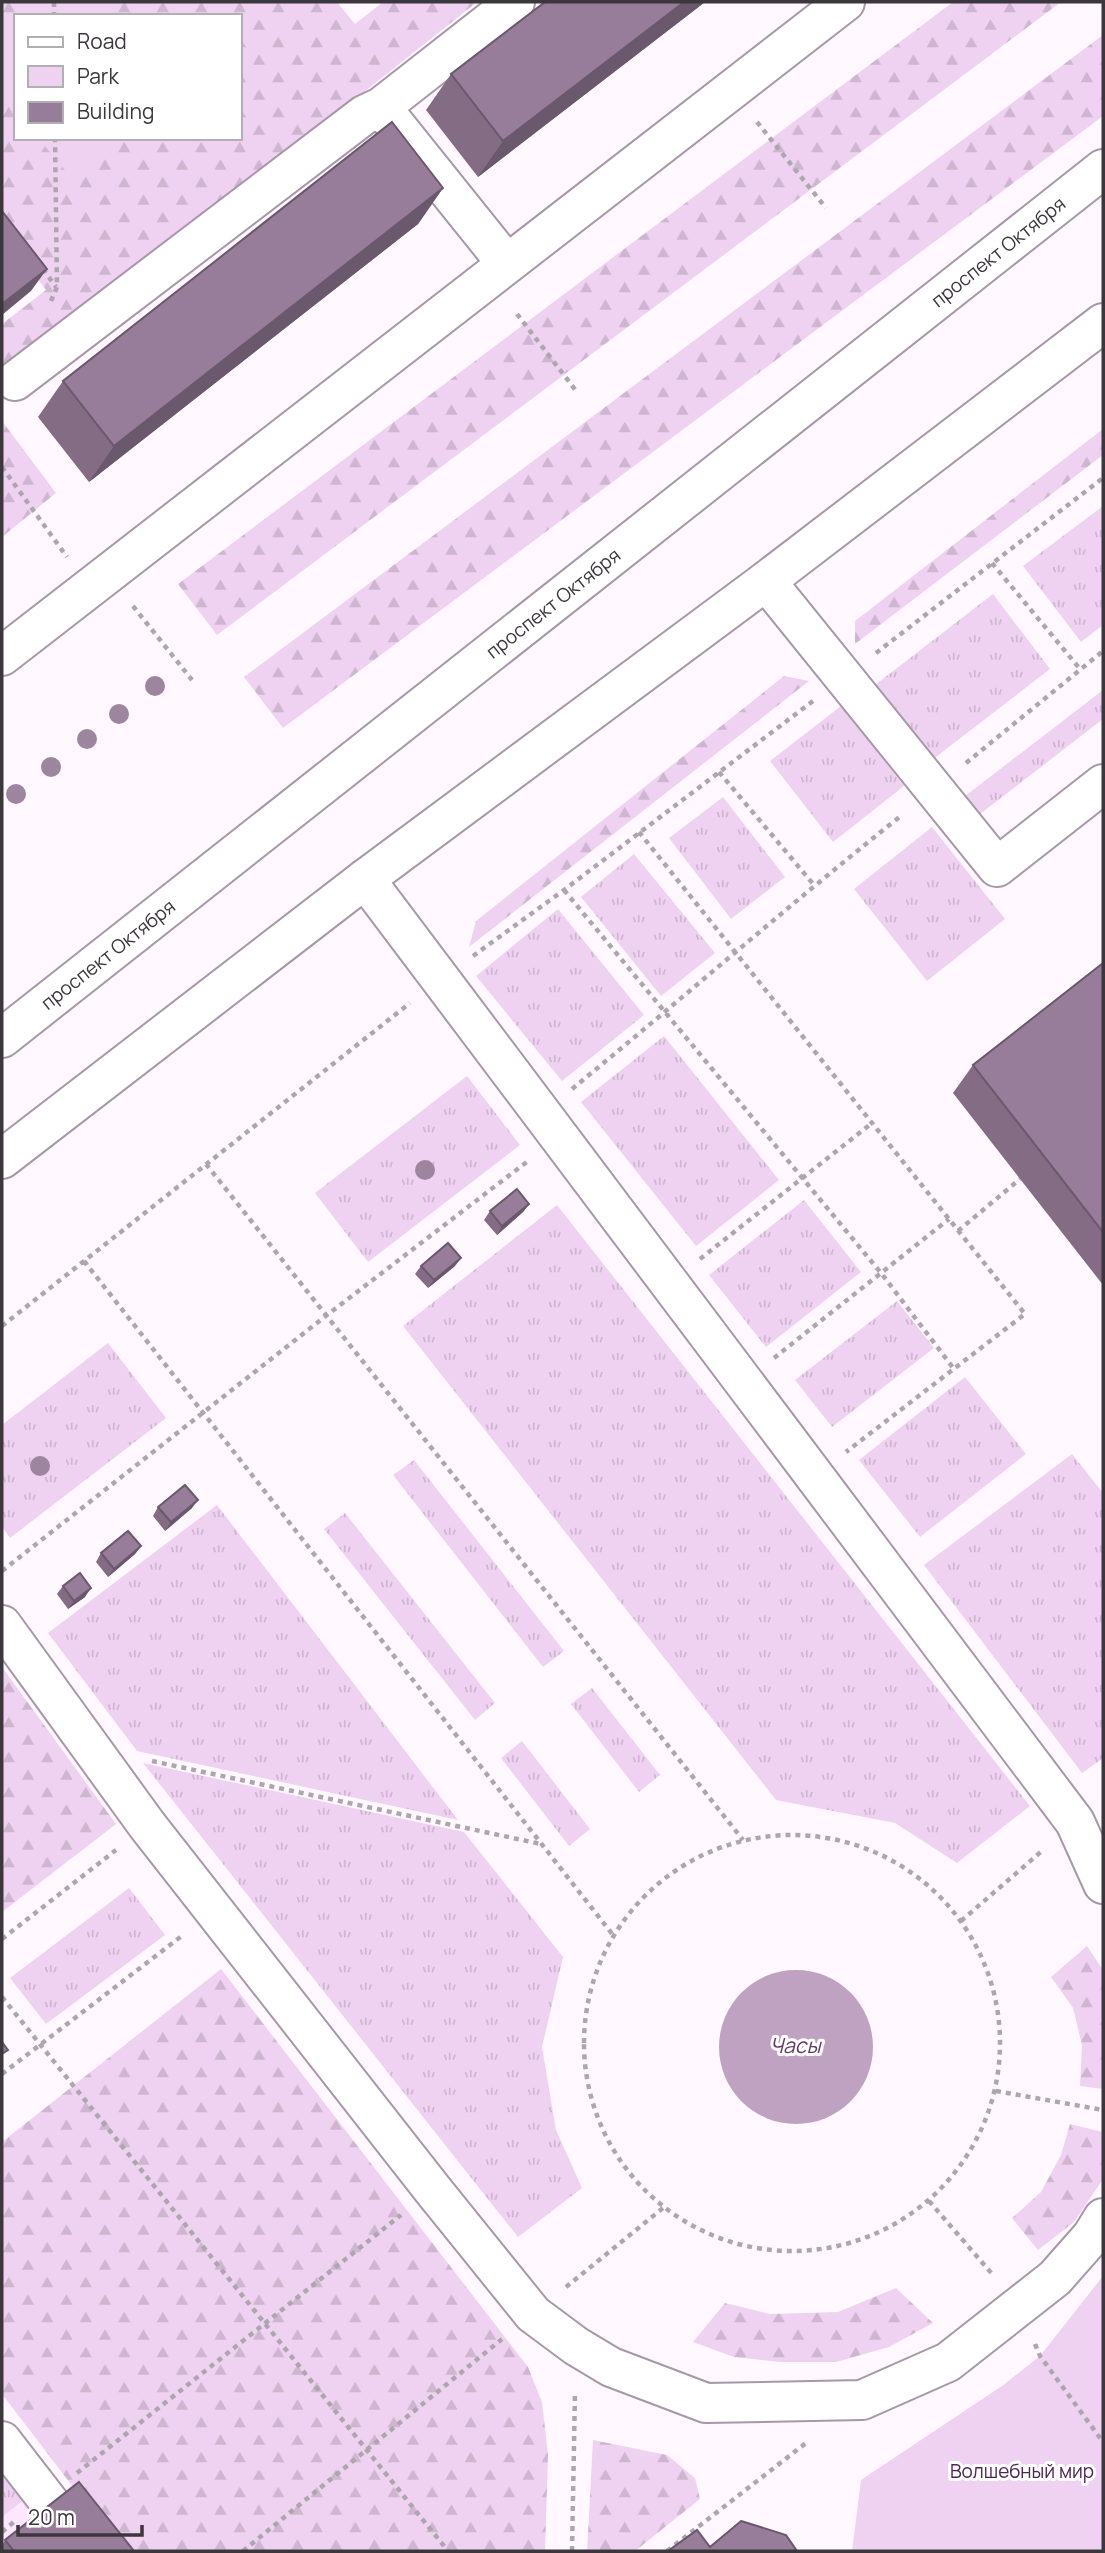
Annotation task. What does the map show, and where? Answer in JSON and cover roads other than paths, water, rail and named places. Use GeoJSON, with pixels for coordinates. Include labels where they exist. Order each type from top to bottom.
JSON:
{"type":"FeatureCollection","features":[{"type":"Feature","properties":{"kind":"main road"},"geometry":{"type":"LineString","coordinates":[[15,381],[364,114],[382,107],[515,2]]}},
{"type":"Feature","properties":{"kind":"main road"},"geometry":{"type":"LineString","coordinates":[[2,656],[845,2]]}},
{"type":"Feature","properties":{"kind":"main road"},"geometry":{"type":"LineString","coordinates":[[382,107],[507,264]]}},
{"type":"Feature","properties":{"kind":"main road","name":"проспект Октября"},"geometry":{"type":"LineString","coordinates":[[2,1038],[1103,169]]}},
{"type":"Feature","properties":{"kind":"main road"},"geometry":{"type":"LineString","coordinates":[[2,1159],[365,879],[766,581],[1103,323]]}},
{"type":"Feature","properties":{"kind":"main road"},"geometry":{"type":"LineString","coordinates":[[766,581],[998,867],[1103,784]]}},
{"type":"Feature","properties":{"kind":"main road"},"geometry":{"type":"LineString","coordinates":[[365,879],[1075,1822],[1103,1884]]}},
{"type":"Feature","properties":{"kind":"main road"},"geometry":{"type":"LineString","coordinates":[[2,1625],[147,1825],[533,2314],[576,2346],[611,2367],[706,2403],[862,2400],[948,2362],[1055,2278],[1092,2236],[1103,2218]]}},
{"type":"Feature","properties":{"kind":"main road"},"geometry":{"type":"LineString","coordinates":[[2,2441],[87,2551]]}},
{"type":"Feature","properties":{"kind":"water","name":"Часы"},"geometry":{"type":"Polygon","coordinates":[[[796,1970],[825,1976],[850,1993],[867,2018],[873,2047],[867,2076],[850,2101],[825,2118],[796,2124],[767,2118],[742,2101],[725,2076],[719,2047],[725,2018],[742,1993],[767,1976],[796,1970]]]}},
{"type":"Feature","properties":{"kind":"park label","name":"Волшебный мир"},"geometry":{"type":"Point","coordinates":[1022,2471]}}]}
